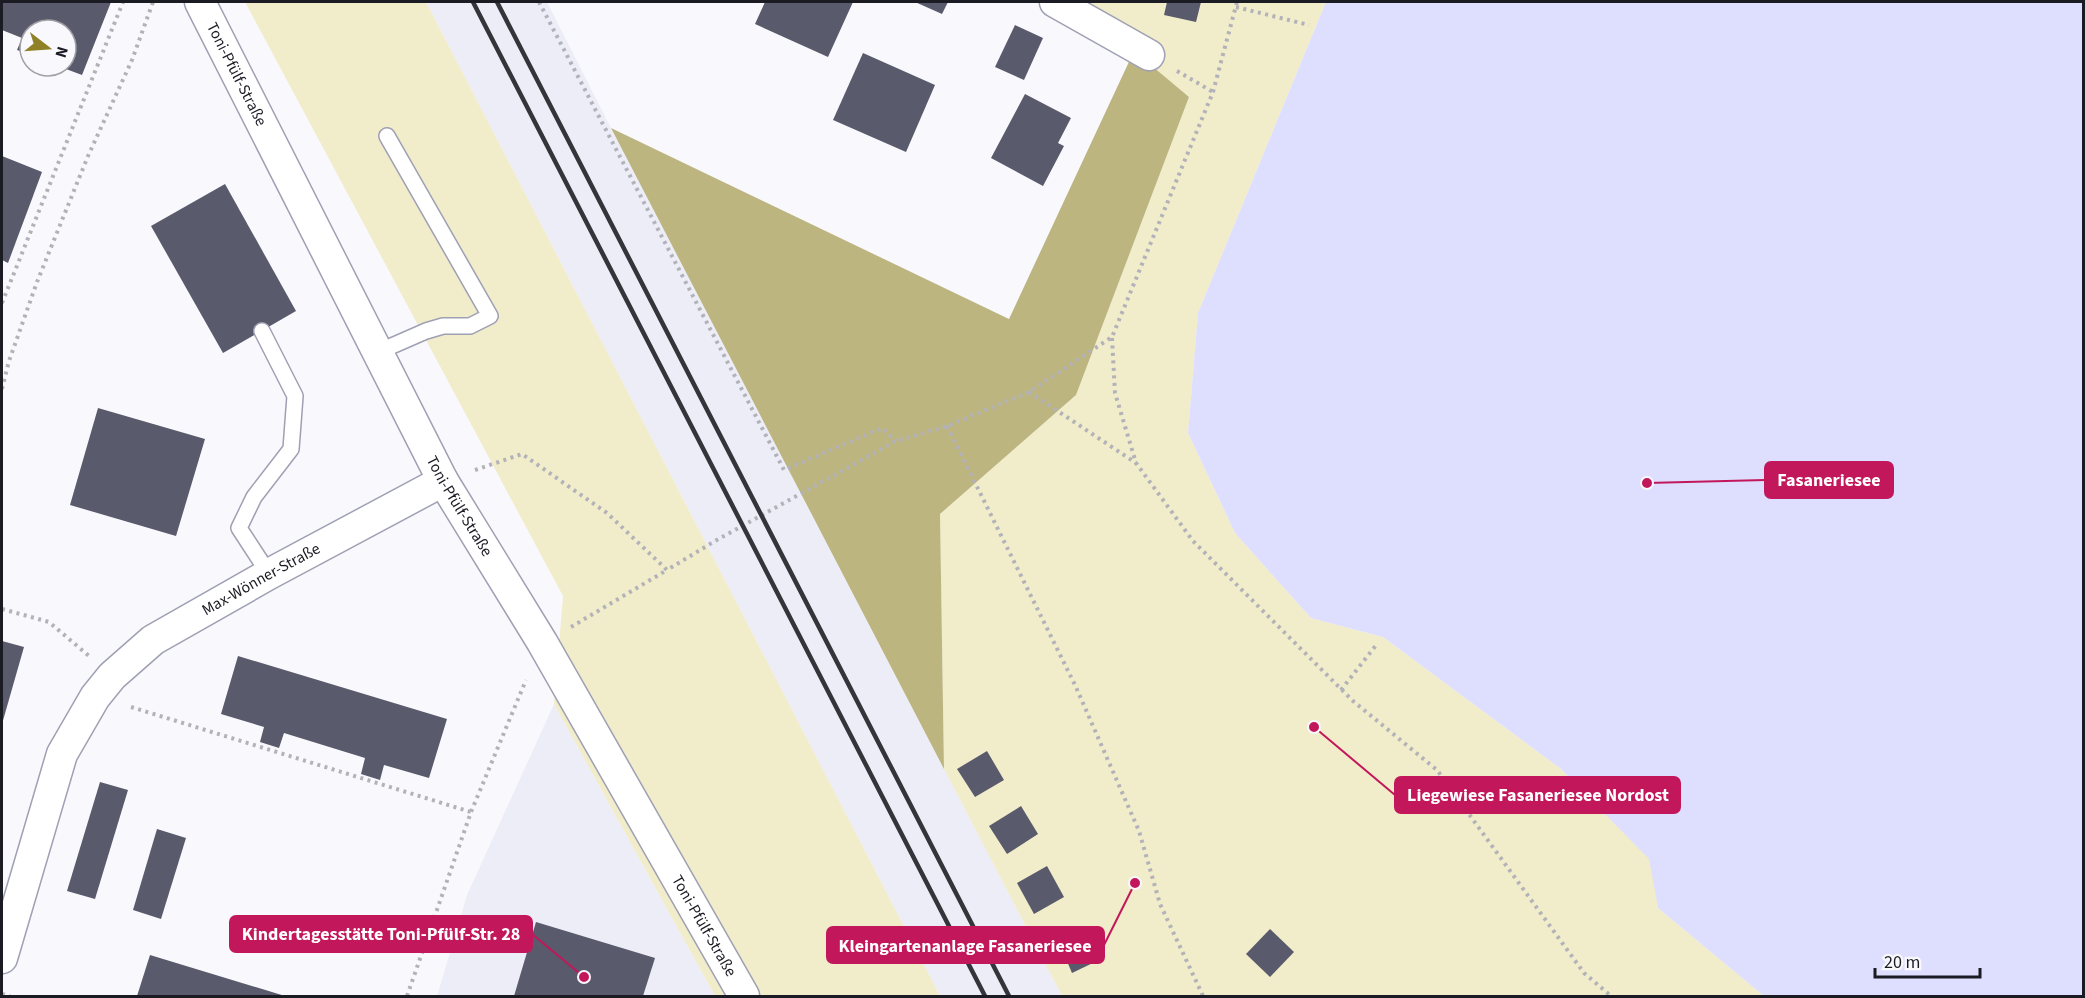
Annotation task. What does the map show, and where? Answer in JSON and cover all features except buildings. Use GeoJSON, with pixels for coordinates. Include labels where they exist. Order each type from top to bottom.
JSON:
{"type":"FeatureCollection","features":[{"type":"Feature","properties":{"kind":"street","name":"Toni-Pfülf-Straße"},"geometry":{"type":"LineString","coordinates":[[200,2],[443,481],[542,642],[744,996]]}},
{"type":"Feature","properties":{"kind":"street"},"geometry":{"type":"LineString","coordinates":[[1055,2],[1149,56]]}},
{"type":"Feature","properties":{"kind":"street","name":"Max-Wönner-Straße"},"geometry":{"type":"LineString","coordinates":[[2,958],[62,754],[104,686],[153,640],[269,574],[443,481]]}},
{"type":"Feature","properties":{"kind":"lane"},"geometry":{"type":"LineString","coordinates":[[378,352],[426,331],[443,326],[470,326],[490,316],[387,136]]}},
{"type":"Feature","properties":{"kind":"lane"},"geometry":{"type":"LineString","coordinates":[[262,331],[295,396],[291,449],[254,497],[239,528],[269,574]]}},
{"type":"Feature","properties":{"kind":"path"},"geometry":{"type":"LineString","coordinates":[[2,303],[123,2]]}},
{"type":"Feature","properties":{"kind":"path"},"geometry":{"type":"LineString","coordinates":[[2,389],[9,361],[37,282],[88,156],[132,60],[153,2]]}},
{"type":"Feature","properties":{"kind":"path"},"geometry":{"type":"LineString","coordinates":[[539,2],[784,470],[882,428],[896,441]]}},
{"type":"Feature","properties":{"kind":"path"},"geometry":{"type":"LineString","coordinates":[[1309,25],[1237,4],[1213,92],[1112,337],[1115,393],[1136,463],[1193,541],[1341,690],[1437,770],[1584,973],[1611,996]]}},
{"type":"Feature","properties":{"kind":"path"},"geometry":{"type":"LineString","coordinates":[[1149,56],[1213,92]]}},
{"type":"Feature","properties":{"kind":"path"},"geometry":{"type":"LineString","coordinates":[[407,996],[471,812],[542,642],[715,541],[896,441],[947,426],[1029,392],[1112,337]]}},
{"type":"Feature","properties":{"kind":"path"},"geometry":{"type":"LineString","coordinates":[[1029,392],[1136,463]]}},
{"type":"Feature","properties":{"kind":"path"},"geometry":{"type":"LineString","coordinates":[[947,426],[1076,685],[1139,831],[1160,904],[1203,996]]}},
{"type":"Feature","properties":{"kind":"path"},"geometry":{"type":"LineString","coordinates":[[443,481],[522,454],[607,513],[666,570]]}},
{"type":"Feature","properties":{"kind":"path"},"geometry":{"type":"LineString","coordinates":[[2,609],[49,622],[104,686],[471,812]]}},
{"type":"Feature","properties":{"kind":"path"},"geometry":{"type":"LineString","coordinates":[[1341,690],[1377,644]]}},
{"type":"Feature","properties":{"kind":"path"},"geometry":{"type":"LineString","coordinates":[[2,994],[10,996]]}},
{"type":"Feature","properties":{"kind":"shaded area"},"geometry":{"type":"Polygon","coordinates":[[[245,2],[426,2],[940,996],[715,996],[554,704],[563,596],[245,2]]]}},
{"type":"Feature","properties":{"kind":"shaded area"},"geometry":{"type":"Polygon","coordinates":[[[426,2],[547,2],[1062,996],[940,996],[426,2]]]}},
{"type":"Feature","properties":{"kind":"shaded area"},"geometry":{"type":"Polygon","coordinates":[[[1072,2],[1326,2],[1198,313],[1188,433],[1235,533],[1311,618],[1383,637],[1561,769],[1650,859],[1658,908],[1764,996],[1062,996],[944,769],[940,514],[1076,395],[1189,97],[1072,2]]]}},
{"type":"Feature","properties":{"kind":"shaded area"},"geometry":{"type":"Polygon","coordinates":[[[1134,51],[1189,97],[1076,395],[940,514],[944,769],[611,128],[1009,319],[1134,51]]]}},
{"type":"Feature","properties":{"kind":"shaded area"},"geometry":{"type":"Polygon","coordinates":[[[554,704],[715,996],[437,996],[467,895],[554,704]]]}},
{"type":"Feature","properties":{"kind":"water"},"geometry":{"type":"Polygon","coordinates":[[[1326,2],[2083,2],[2083,996],[1764,996],[1658,908],[1649,859],[1561,769],[1383,637],[1311,618],[1235,533],[1188,433],[1198,313],[1326,2]]]}},
{"type":"Feature","properties":{"kind":"railway"},"geometry":{"type":"LineString","coordinates":[[473,2],[985,996]]}},
{"type":"Feature","properties":{"kind":"railway"},"geometry":{"type":"LineString","coordinates":[[497,2],[1009,996]]}},
{"type":"Feature","properties":{"kind":"place","name":"Fasaneriesee"},"geometry":{"type":"Point","coordinates":[1647,483]}},
{"type":"Feature","properties":{"kind":"place","name":"Liegewiese Fasaneriesee Nordost"},"geometry":{"type":"Point","coordinates":[1314,727]}},
{"type":"Feature","properties":{"kind":"place","name":"Kleingartenanlage Fasaneriesee"},"geometry":{"type":"Point","coordinates":[1135,883]}},
{"type":"Feature","properties":{"kind":"place","name":"Kindertagesstätte Toni-Pfülf-Str. 28"},"geometry":{"type":"Point","coordinates":[584,977]}}]}
